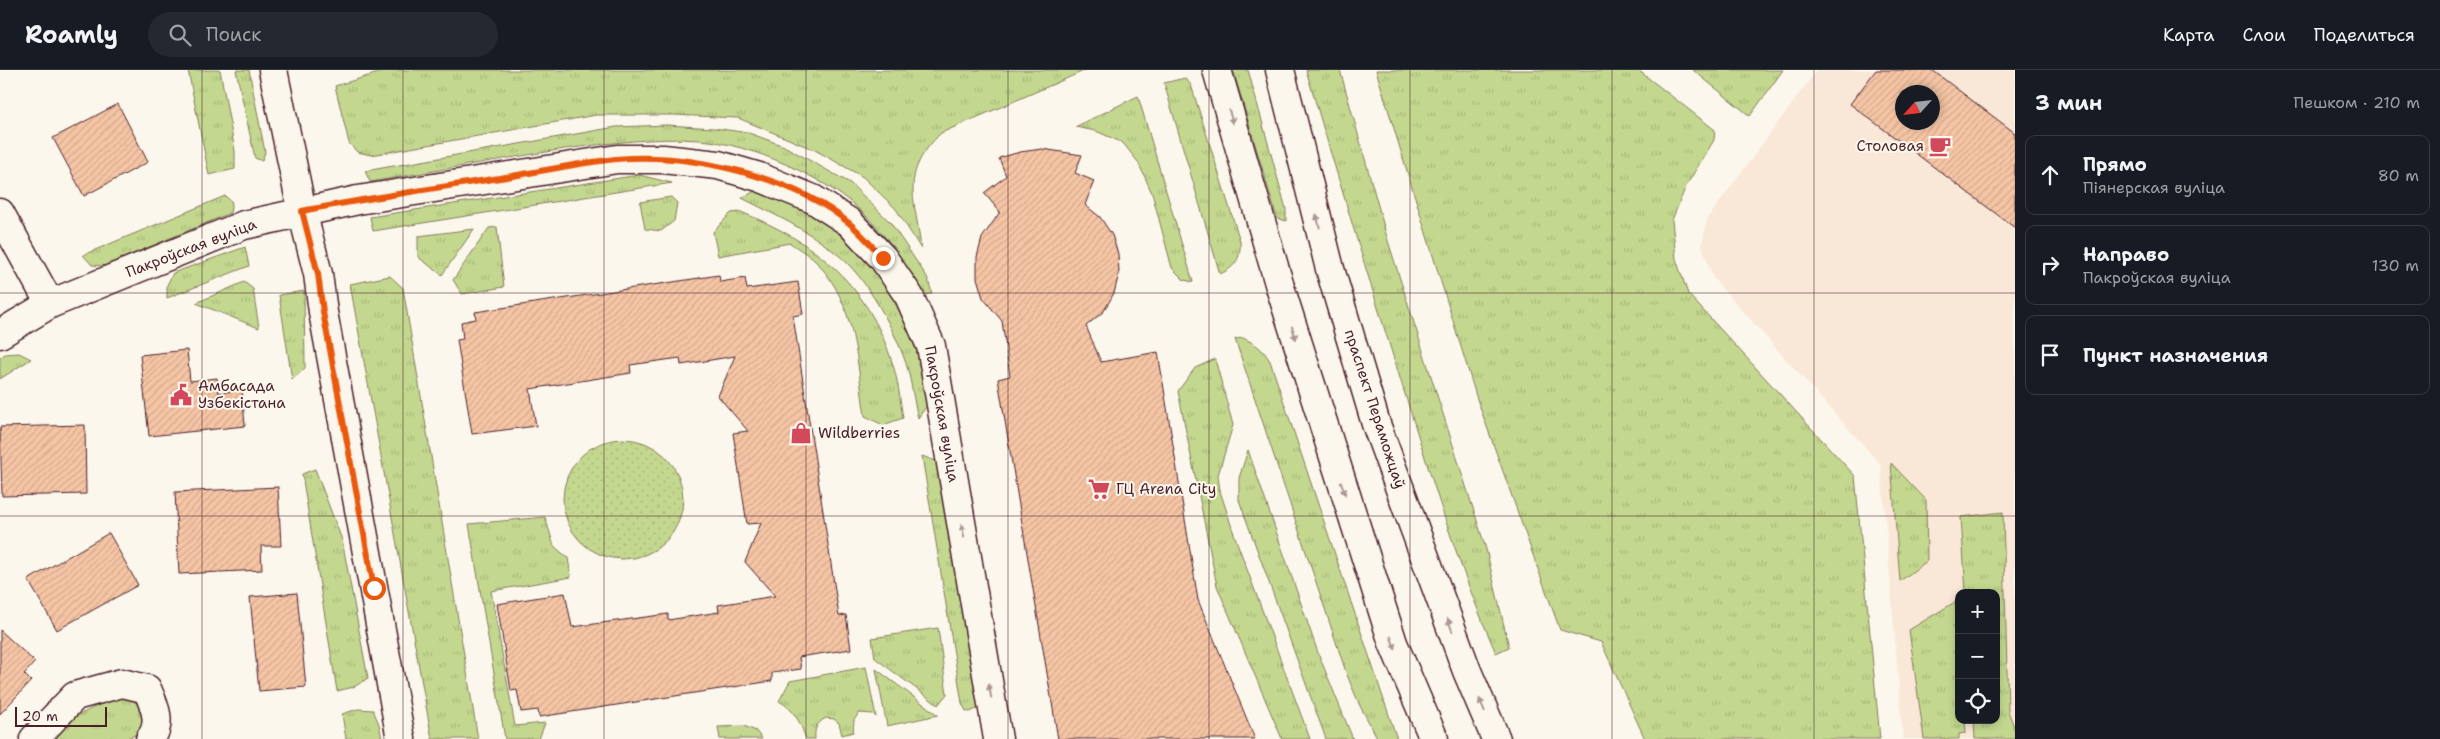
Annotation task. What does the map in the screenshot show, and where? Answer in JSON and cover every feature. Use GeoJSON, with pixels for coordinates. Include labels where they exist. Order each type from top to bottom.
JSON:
{"type":"FeatureCollection","features":[{"type":"Feature","properties":{"kind":"street"},"geometry":{"type":"LineString","coordinates":[[273,70],[302,211],[318,274],[324,321],[401,739]]}},
{"type":"Feature","properties":{"kind":"street"},"geometry":{"type":"LineString","coordinates":[[1217,70],[1285,304],[1390,634],[1434,739]]}},
{"type":"Feature","properties":{"kind":"street","name":"праспект Пераможцаў"},"geometry":{"type":"LineString","coordinates":[[1280,70],[1330,268],[1376,424],[1467,670],[1496,739]]}},
{"type":"Feature","properties":{"kind":"street","name":"Пакроўская вуліца"},"geometry":{"type":"LineString","coordinates":[[0,334],[50,304],[244,225],[302,211],[358,200],[617,159],[662,159],[718,165],[759,177],[813,199],[849,222],[883,258],[909,296],[931,346],[998,739]]}},
{"type":"Feature","properties":{"kind":"street"},"geometry":{"type":"LineString","coordinates":[[0,213],[50,304]]}},
{"type":"Feature","properties":{"kind":"street"},"geometry":{"type":"LineString","coordinates":[[34,739],[75,696],[122,683],[147,688],[157,712],[155,733],[150,739]]}},
{"type":"Feature","properties":{"kind":"shaded area"},"geometry":{"type":"Polygon","coordinates":[[[1817,70],[2015,70],[2015,739],[1903,739],[1881,465],[1713,278],[1702,247],[1707,219],[1817,70]]]}},
{"type":"Feature","properties":{"kind":"green space"},"geometry":{"type":"Polygon","coordinates":[[[188,70],[220,70],[235,151],[235,169],[209,175],[188,70]]]}},
{"type":"Feature","properties":{"kind":"green space"},"geometry":{"type":"Polygon","coordinates":[[[236,70],[249,70],[265,152],[262,161],[255,158],[236,70]]]}},
{"type":"Feature","properties":{"kind":"green space"},"geometry":{"type":"Polygon","coordinates":[[[388,70],[1086,70],[941,133],[919,162],[914,175],[914,201],[921,249],[896,209],[863,177],[815,150],[738,118],[674,115],[596,115],[371,155],[357,152],[349,143],[335,86],[388,70]]]}},
{"type":"Feature","properties":{"kind":"green space"},"geometry":{"type":"Polygon","coordinates":[[[1233,70],[1248,70],[1286,209],[1286,221],[1277,218],[1233,70]]]}},
{"type":"Feature","properties":{"kind":"green space"},"geometry":{"type":"Polygon","coordinates":[[[1306,70],[1340,70],[1388,241],[1486,549],[1509,647],[1496,653],[1471,593],[1439,502],[1370,283],[1306,70]]]}},
{"type":"Feature","properties":{"kind":"green space"},"geometry":{"type":"Polygon","coordinates":[[[1376,70],[1638,70],[1715,130],[1714,140],[1686,186],[1672,220],[1676,259],[1688,294],[1855,476],[1880,739],[1645,739],[1601,642],[1560,630],[1477,399],[1376,70]]]}},
{"type":"Feature","properties":{"kind":"green space"},"geometry":{"type":"Polygon","coordinates":[[[1693,70],[1783,70],[1750,116],[1693,70]]]}},
{"type":"Feature","properties":{"kind":"green space"},"geometry":{"type":"Polygon","coordinates":[[[1185,78],[1191,85],[1240,241],[1240,252],[1234,265],[1220,274],[1164,83],[1185,78]]]}},
{"type":"Feature","properties":{"kind":"green space"},"geometry":{"type":"Polygon","coordinates":[[[1138,96],[1193,282],[1184,280],[1172,268],[1152,193],[1138,162],[1123,143],[1096,131],[1075,127],[1138,96]]]}},
{"type":"Feature","properties":{"kind":"green space"},"geometry":{"type":"Polygon","coordinates":[[[667,125],[714,128],[749,133],[784,146],[850,183],[890,222],[927,277],[932,293],[926,295],[904,262],[879,230],[846,198],[828,186],[786,164],[741,148],[720,143],[683,139],[616,143],[565,149],[370,182],[365,171],[616,127],[667,125]]]}},
{"type":"Feature","properties":{"kind":"green space"},"geometry":{"type":"Polygon","coordinates":[[[639,175],[672,183],[373,231],[370,217],[639,175]]]}},
{"type":"Feature","properties":{"kind":"green space"},"geometry":{"type":"Polygon","coordinates":[[[755,191],[776,197],[821,221],[848,241],[874,270],[886,287],[906,324],[921,364],[929,403],[918,418],[908,370],[897,340],[870,291],[848,264],[826,245],[791,223],[742,198],[755,191]]]}},
{"type":"Feature","properties":{"kind":"green space"},"geometry":{"type":"Polygon","coordinates":[[[225,196],[232,202],[230,213],[104,266],[92,265],[83,255],[225,196]]]}},
{"type":"Feature","properties":{"kind":"green space"},"geometry":{"type":"Polygon","coordinates":[[[671,197],[677,203],[674,221],[661,231],[645,229],[640,202],[671,197]]]}},
{"type":"Feature","properties":{"kind":"green space"},"geometry":{"type":"Polygon","coordinates":[[[741,212],[792,237],[815,252],[853,288],[869,310],[882,334],[896,375],[903,418],[883,425],[865,416],[857,356],[847,316],[831,280],[812,258],[790,243],[718,256],[713,232],[731,213],[741,212]]]}},
{"type":"Feature","properties":{"kind":"green space"},"geometry":{"type":"Polygon","coordinates":[[[497,227],[504,287],[462,294],[453,280],[489,228],[497,227]]]}},
{"type":"Feature","properties":{"kind":"green space"},"geometry":{"type":"Polygon","coordinates":[[[474,229],[442,275],[418,257],[418,236],[474,229]]]}},
{"type":"Feature","properties":{"kind":"green space"},"geometry":{"type":"Polygon","coordinates":[[[245,247],[249,266],[167,298],[167,285],[173,273],[245,247]]]}},
{"type":"Feature","properties":{"kind":"green space"},"geometry":{"type":"Polygon","coordinates":[[[390,276],[403,288],[478,739],[432,739],[350,284],[390,276]]]}},
{"type":"Feature","properties":{"kind":"green space"},"geometry":{"type":"Polygon","coordinates":[[[244,282],[253,289],[259,328],[196,303],[244,282]]]}},
{"type":"Feature","properties":{"kind":"green space"},"geometry":{"type":"Polygon","coordinates":[[[304,291],[305,368],[292,380],[279,295],[304,291]]]}},
{"type":"Feature","properties":{"kind":"green space"},"geometry":{"type":"Polygon","coordinates":[[[1243,338],[1259,347],[1270,361],[1397,739],[1378,739],[1360,706],[1347,675],[1235,339],[1243,338]]]}},
{"type":"Feature","properties":{"kind":"green space"},"geometry":{"type":"Polygon","coordinates":[[[19,353],[31,359],[0,379],[0,358],[5,354],[19,353]]]}},
{"type":"Feature","properties":{"kind":"green space"},"geometry":{"type":"Polygon","coordinates":[[[1215,359],[1233,425],[1218,475],[1220,491],[1235,537],[1310,739],[1282,739],[1217,586],[1178,391],[1195,368],[1215,359]]]}},
{"type":"Feature","properties":{"kind":"green space"},"geometry":{"type":"Polygon","coordinates":[[[623,439],[635,440],[646,444],[656,449],[665,457],[673,466],[678,476],[682,487],[682,511],[678,522],[673,532],[665,541],[656,549],[646,554],[635,558],[623,559],[611,558],[600,554],[590,549],[581,541],[573,532],[568,522],[564,511],[563,499],[564,487],[568,476],[573,466],[581,457],[590,449],[600,444],[611,440],[623,439]]]}},
{"type":"Feature","properties":{"kind":"green space"},"geometry":{"type":"Polygon","coordinates":[[[1248,450],[1318,653],[1353,739],[1326,739],[1239,500],[1239,478],[1248,450]]]}},
{"type":"Feature","properties":{"kind":"green space"},"geometry":{"type":"Polygon","coordinates":[[[922,456],[936,461],[940,468],[979,708],[970,712],[966,711],[962,703],[922,456]]]}},
{"type":"Feature","properties":{"kind":"green space"},"geometry":{"type":"Polygon","coordinates":[[[1891,463],[1926,500],[1927,561],[1900,581],[1891,463]]]}},
{"type":"Feature","properties":{"kind":"green space"},"geometry":{"type":"Polygon","coordinates":[[[315,469],[342,540],[368,678],[354,687],[337,691],[302,474],[315,469]]]}},
{"type":"Feature","properties":{"kind":"green space"},"geometry":{"type":"Polygon","coordinates":[[[2003,512],[2008,711],[2015,729],[2015,739],[1975,739],[1974,724],[2000,724],[2000,589],[1966,589],[1961,517],[2003,512]]]}},
{"type":"Feature","properties":{"kind":"green space"},"geometry":{"type":"Polygon","coordinates":[[[545,517],[554,546],[568,558],[571,577],[491,591],[515,726],[545,723],[539,739],[505,739],[469,524],[545,517]]]}},
{"type":"Feature","properties":{"kind":"green space"},"geometry":{"type":"Polygon","coordinates":[[[1955,602],[1955,724],[1965,724],[1966,733],[1959,734],[1959,739],[1924,739],[1909,630],[1955,602]]]}},
{"type":"Feature","properties":{"kind":"green space"},"geometry":{"type":"Polygon","coordinates":[[[938,628],[947,694],[938,705],[875,658],[872,638],[938,628]]]}},
{"type":"Feature","properties":{"kind":"green space"},"geometry":{"type":"Polygon","coordinates":[[[866,667],[876,717],[873,714],[859,713],[854,720],[853,732],[842,735],[839,723],[834,719],[826,718],[817,726],[815,739],[806,739],[796,717],[789,708],[779,701],[790,681],[866,667]]]}},
{"type":"Feature","properties":{"kind":"green space"},"geometry":{"type":"Polygon","coordinates":[[[876,669],[938,715],[887,726],[876,669]]]}},
{"type":"Feature","properties":{"kind":"green space"},"geometry":{"type":"Polygon","coordinates":[[[114,697],[126,698],[136,702],[145,715],[146,722],[135,735],[125,739],[55,739],[55,735],[77,716],[114,697]]]}},
{"type":"Feature","properties":{"kind":"green space"},"geometry":{"type":"Polygon","coordinates":[[[358,709],[373,710],[379,724],[382,739],[346,739],[342,714],[358,709]]]}},
{"type":"Feature","properties":{"kind":"green space"},"geometry":{"type":"Polygon","coordinates":[[[744,726],[756,731],[762,739],[720,739],[718,727],[744,726]]]}},
{"type":"Feature","properties":{"kind":"building"},"geometry":{"type":"Polygon","coordinates":[[[1876,70],[1932,70],[2015,133],[2015,228],[1850,104],[1876,70]]]}},
{"type":"Feature","properties":{"kind":"building"},"geometry":{"type":"Polygon","coordinates":[[[118,104],[148,162],[84,196],[53,138],[118,104]]]}},
{"type":"Feature","properties":{"kind":"building","name":"ГЦ Arena City"},"geometry":{"type":"Polygon","coordinates":[[[1042,149],[1082,155],[1075,173],[1094,181],[1085,205],[1100,217],[1112,235],[1118,254],[1119,274],[1114,293],[1104,311],[1086,326],[1101,362],[1158,352],[1198,600],[1255,739],[1058,739],[998,379],[1010,376],[1002,321],[983,298],[977,278],[977,257],[982,238],[1000,212],[984,193],[1006,176],[999,158],[1020,152],[1042,149]]]}},
{"type":"Feature","properties":{"kind":"building"},"geometry":{"type":"Polygon","coordinates":[[[719,275],[720,282],[745,278],[747,289],[798,282],[803,314],[793,316],[839,616],[846,615],[851,649],[799,657],[801,669],[772,673],[772,681],[539,717],[538,710],[521,712],[517,690],[511,691],[497,604],[565,593],[572,627],[668,614],[668,620],[719,612],[718,605],[775,596],[745,562],[761,523],[747,524],[733,433],[748,431],[718,396],[735,356],[681,365],[680,358],[630,365],[631,373],[530,389],[536,426],[472,434],[457,340],[463,339],[461,322],[476,319],[475,312],[719,275]]]}},
{"type":"Feature","properties":{"kind":"building"},"geometry":{"type":"Polygon","coordinates":[[[187,350],[190,381],[217,378],[219,393],[242,390],[245,426],[149,436],[140,355],[187,350]]]}},
{"type":"Feature","properties":{"kind":"building"},"geometry":{"type":"Polygon","coordinates":[[[85,425],[86,494],[2,496],[0,427],[85,425]]]}},
{"type":"Feature","properties":{"kind":"building"},"geometry":{"type":"Polygon","coordinates":[[[278,487],[281,546],[261,546],[262,570],[179,574],[175,492],[278,487]]]}},
{"type":"Feature","properties":{"kind":"building"},"geometry":{"type":"Polygon","coordinates":[[[109,533],[138,585],[57,630],[28,580],[109,533]]]}},
{"type":"Feature","properties":{"kind":"building"},"geometry":{"type":"Polygon","coordinates":[[[297,593],[306,687],[259,691],[250,597],[297,593]]]}},
{"type":"Feature","properties":{"kind":"building"},"geometry":{"type":"Polygon","coordinates":[[[0,630],[35,662],[24,674],[31,681],[0,714],[0,630]]]}},
{"type":"Feature","properties":{"kind":"place","name":"Столовая"},"geometry":{"type":"Point","coordinates":[1940,146]}},
{"type":"Feature","properties":{"kind":"place","name":"Амбасада Узбекістана"},"geometry":{"type":"Point","coordinates":[181,395]}},
{"type":"Feature","properties":{"kind":"place","name":"Wildberries"},"geometry":{"type":"Point","coordinates":[801,433]}},
{"type":"Feature","properties":{"kind":"place","name":"ГЦ Arena City"},"geometry":{"type":"Point","coordinates":[1099,489]}},
{"type":"Feature","properties":{"kind":"route"},"geometry":{"type":"LineString","coordinates":[[374,588],[323,312],[318,274],[302,211],[358,200],[617,159],[662,159],[718,165],[759,177],[813,199],[849,222],[883,258]]}}]}
